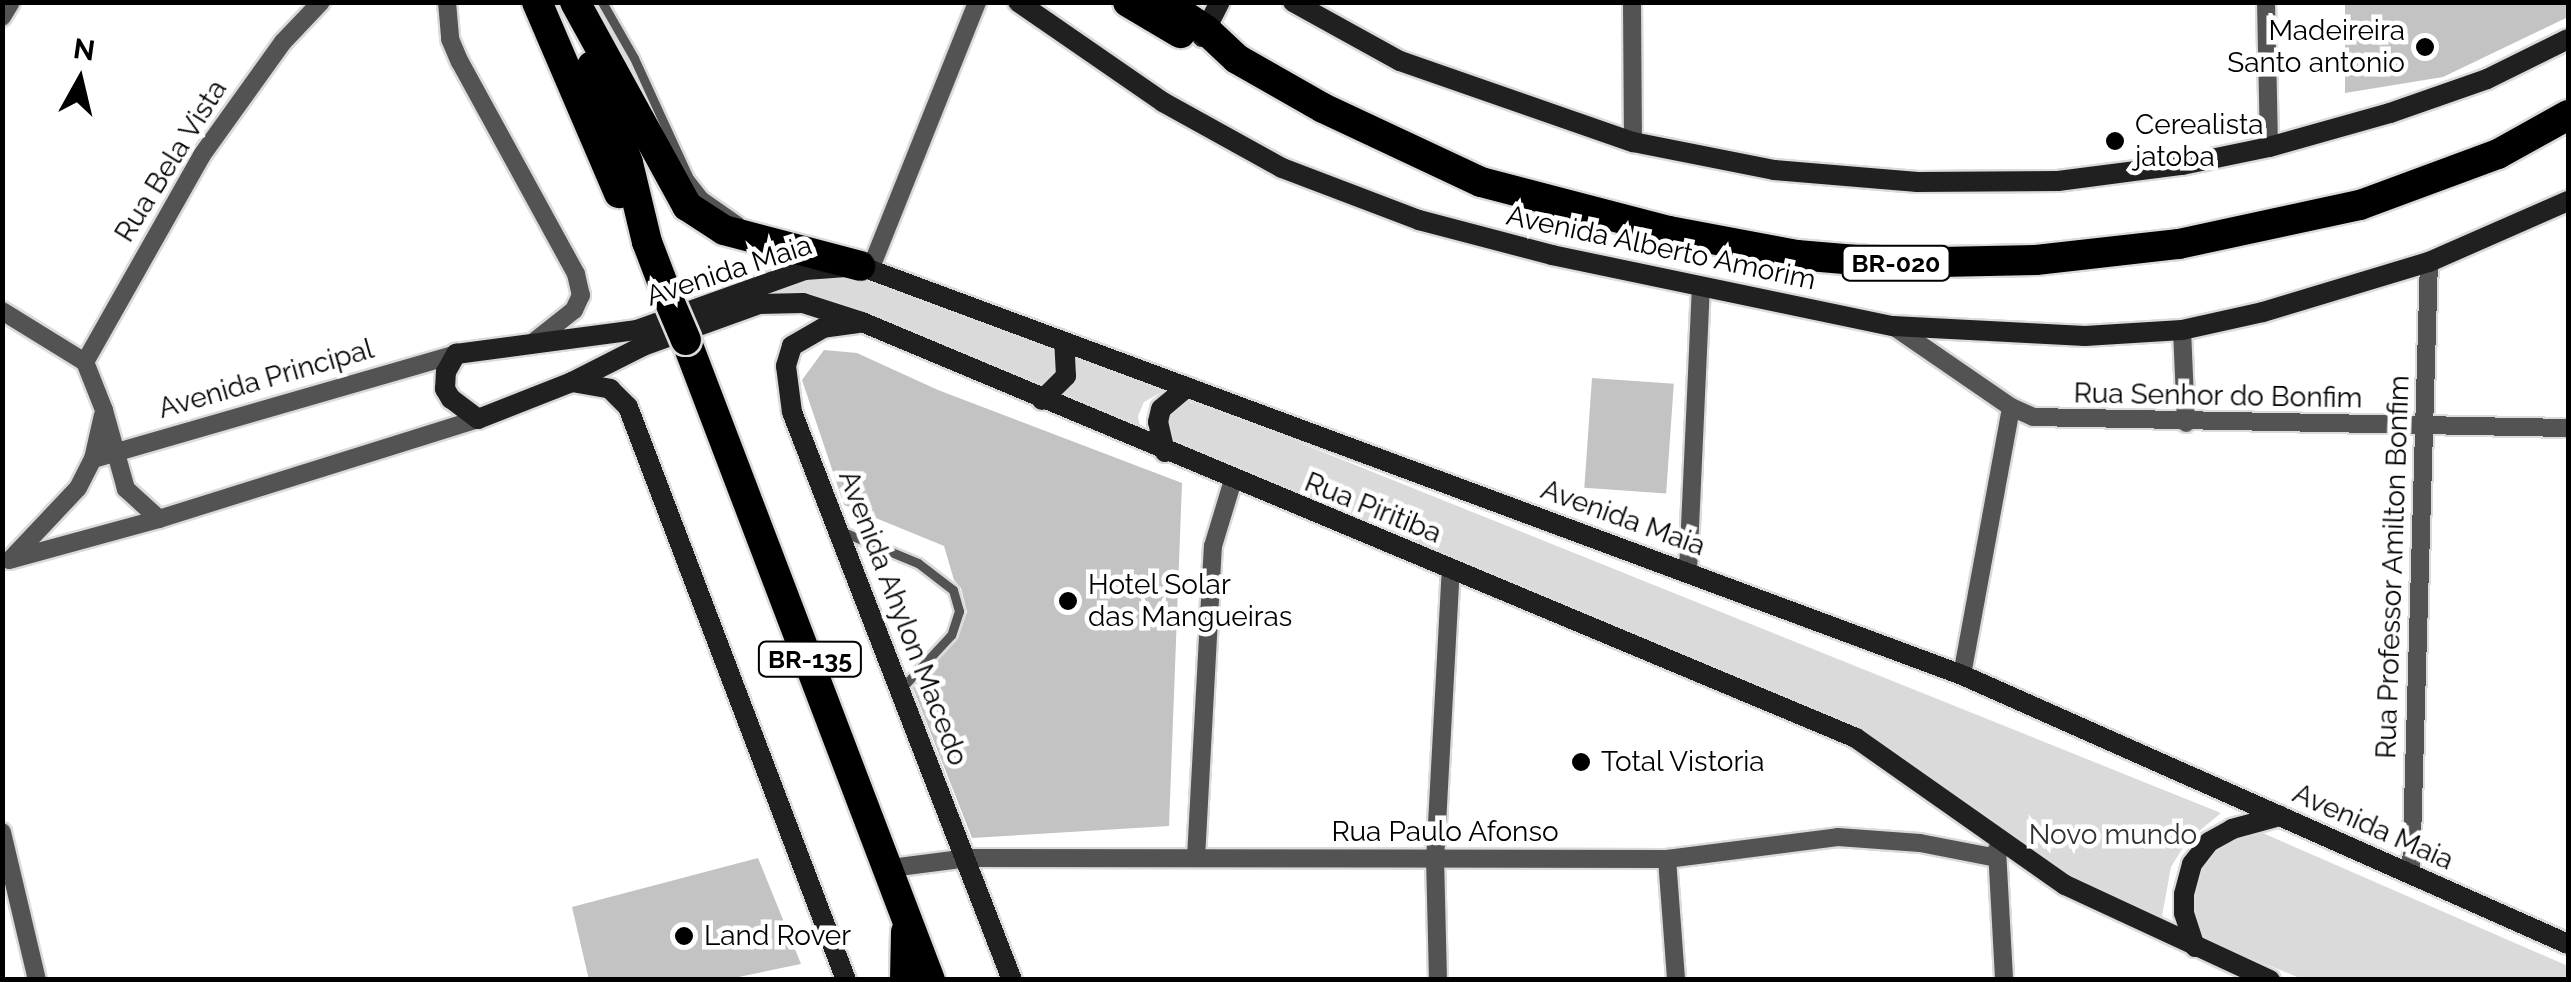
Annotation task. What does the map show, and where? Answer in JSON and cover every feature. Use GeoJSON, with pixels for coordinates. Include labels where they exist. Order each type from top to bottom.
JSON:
{"type":"FeatureCollection","features":[{"type":"Feature","properties":{"kind":"highway","name":"BR-135"},"geometry":{"type":"LineString","coordinates":[[537,2],[626,208],[647,242]]}},
{"type":"Feature","properties":{"kind":"highway","name":"BR-135"},"geometry":{"type":"LineString","coordinates":[[568,2],[628,163],[647,242],[671,305],[695,332],[930,980]]}},
{"type":"Feature","properties":{"kind":"highway"},"geometry":{"type":"LineString","coordinates":[[576,2],[686,206],[724,230],[865,268]]}},
{"type":"Feature","properties":{"kind":"highway"},"geometry":{"type":"LineString","coordinates":[[1128,2],[1202,36]]}},
{"type":"Feature","properties":{"kind":"highway"},"geometry":{"type":"LineString","coordinates":[[1164,2],[1202,36]]}},
{"type":"Feature","properties":{"kind":"highway","name":"BR-020"},"geometry":{"type":"LineString","coordinates":[[1202,36],[1323,108],[1481,182],[1669,231],[1797,255],[1892,263],[2036,260],[2180,244],[2360,205],[2498,154],[2568,115]]}},
{"type":"Feature","properties":{"kind":"highway"},"geometry":{"type":"LineString","coordinates":[[905,980],[906,919]]}},
{"type":"Feature","properties":{"kind":"main road","name":"Avenida Alberto Amorim"},"geometry":{"type":"LineString","coordinates":[[1018,2],[1150,94],[1282,168],[1419,220],[1701,288],[1893,326],[2085,336],[2182,330],[2263,312],[2429,262],[2568,201]]}},
{"type":"Feature","properties":{"kind":"main road"},"geometry":{"type":"LineString","coordinates":[[1202,36],[1220,2]]}},
{"type":"Feature","properties":{"kind":"main road"},"geometry":{"type":"LineString","coordinates":[[1293,2],[1400,61],[1633,142],[1774,170],[1916,182],[2058,182],[2182,165],[2269,147],[2390,113],[2487,78],[2568,39]]}},
{"type":"Feature","properties":{"kind":"main road","name":"Avenida Maia"},"geometry":{"type":"LineString","coordinates":[[456,354],[638,330],[805,270],[865,268],[1962,675],[2568,944]]}},
{"type":"Feature","properties":{"kind":"main road","name":"Rua Piritiba"},"geometry":{"type":"LineString","coordinates":[[478,419],[572,382],[643,346],[695,332],[759,304],[803,302],[862,322],[1856,738],[1997,848],[2064,885],[2270,980]]}},
{"type":"Feature","properties":{"kind":"main road","name":"Avenida Ahylon Macedo"},"geometry":{"type":"LineString","coordinates":[[862,322],[805,335],[792,346],[786,366],[792,412],[968,858],[1012,980]]}},
{"type":"Feature","properties":{"kind":"main road"},"geometry":{"type":"LineString","coordinates":[[1042,400],[1066,376],[1064,342]]}},
{"type":"Feature","properties":{"kind":"main road"},"geometry":{"type":"LineString","coordinates":[[456,354],[446,372],[445,389],[459,407],[478,419]]}},
{"type":"Feature","properties":{"kind":"main road"},"geometry":{"type":"LineString","coordinates":[[572,382],[610,389],[628,407],[846,980]]}},
{"type":"Feature","properties":{"kind":"main road"},"geometry":{"type":"LineString","coordinates":[[1165,452],[1158,422],[1161,409],[1186,388]]}},
{"type":"Feature","properties":{"kind":"main road"},"geometry":{"type":"LineString","coordinates":[[2195,947],[2184,913],[2192,864],[2209,842],[2232,829],[2280,816]]}},
{"type":"Feature","properties":{"kind":"street"},"geometry":{"type":"LineString","coordinates":[[2,16],[11,2]]}},
{"type":"Feature","properties":{"kind":"street","name":"Rua Bela Vista"},"geometry":{"type":"LineString","coordinates":[[85,362],[202,155],[283,42],[321,2]]}},
{"type":"Feature","properties":{"kind":"street"},"geometry":{"type":"LineString","coordinates":[[447,2],[446,20],[460,62],[576,274],[581,295],[574,310],[535,342]]}},
{"type":"Feature","properties":{"kind":"street"},"geometry":{"type":"LineString","coordinates":[[865,268],[977,2]]}},
{"type":"Feature","properties":{"kind":"street"},"geometry":{"type":"LineString","coordinates":[[1632,2],[1633,142]]}},
{"type":"Feature","properties":{"kind":"street"},"geometry":{"type":"LineString","coordinates":[[2266,2],[2269,147]]}},
{"type":"Feature","properties":{"kind":"street","name":"Rua Professor Amilton Bonfim"},"geometry":{"type":"LineString","coordinates":[[2410,874],[2427,426],[2429,262]]}},
{"type":"Feature","properties":{"kind":"street"},"geometry":{"type":"LineString","coordinates":[[1688,571],[1701,288]]}},
{"type":"Feature","properties":{"kind":"street"},"geometry":{"type":"LineString","coordinates":[[2,311],[85,362],[104,410],[126,489],[158,519]]}},
{"type":"Feature","properties":{"kind":"street","name":"Rua Senhor do Bonfim"},"geometry":{"type":"LineString","coordinates":[[1893,326],[2010,406],[2033,417],[2568,428]]}},
{"type":"Feature","properties":{"kind":"street"},"geometry":{"type":"LineString","coordinates":[[2182,330],[2186,423]]}},
{"type":"Feature","properties":{"kind":"street","name":"Avenida Principal"},"geometry":{"type":"LineString","coordinates":[[93,459],[456,354]]}},
{"type":"Feature","properties":{"kind":"street"},"geometry":{"type":"LineString","coordinates":[[1962,675],[2010,406]]}},
{"type":"Feature","properties":{"kind":"street"},"geometry":{"type":"LineString","coordinates":[[6,561],[78,488],[93,459],[104,410]]}},
{"type":"Feature","properties":{"kind":"street"},"geometry":{"type":"LineString","coordinates":[[6,561],[158,519],[478,419]]}},
{"type":"Feature","properties":{"kind":"street"},"geometry":{"type":"LineString","coordinates":[[1196,858],[1214,546],[1233,480]]}},
{"type":"Feature","properties":{"kind":"street"},"geometry":{"type":"LineString","coordinates":[[1438,980],[1435,862],[1451,570]]}},
{"type":"Feature","properties":{"kind":"street"},"geometry":{"type":"LineString","coordinates":[[2,832],[37,980]]}},
{"type":"Feature","properties":{"kind":"street","name":"Rua Paulo Afonso"},"geometry":{"type":"LineString","coordinates":[[891,868],[968,858],[1435,862],[1667,859],[1838,837],[1997,848]]}},
{"type":"Feature","properties":{"kind":"street"},"geometry":{"type":"LineString","coordinates":[[1997,848],[2004,980]]}},
{"type":"Feature","properties":{"kind":"street"},"geometry":{"type":"LineString","coordinates":[[1667,859],[1676,980]]}},
{"type":"Feature","properties":{"kind":"lane"},"geometry":{"type":"LineString","coordinates":[[602,2],[634,58],[689,178],[703,196],[779,247]]}},
{"type":"Feature","properties":{"kind":"lane"},"geometry":{"type":"LineString","coordinates":[[840,531],[918,563],[953,590],[959,611],[950,635],[901,689]]}},
{"type":"Feature","properties":{"kind":"green space"},"geometry":{"type":"Polygon","coordinates":[[[854,274],[1041,341],[1056,352],[1058,367],[1050,384],[1042,391],[870,320],[738,298],[776,284],[854,274]]]}},
{"type":"Feature","properties":{"kind":"green space"},"geometry":{"type":"Polygon","coordinates":[[[1074,355],[1167,389],[1144,402],[1138,416],[1141,433],[1054,402],[1075,377],[1074,355]]]}},
{"type":"Feature","properties":{"kind":"green space","name":"Novo mundo"},"geometry":{"type":"Polygon","coordinates":[[[1180,399],[1241,419],[2221,813],[2187,841],[2171,867],[2161,922],[2063,879],[1871,748],[1162,445],[1168,406],[1180,399]]]}},
{"type":"Feature","properties":{"kind":"green space","name":"Novo mundo"},"geometry":{"type":"Polygon","coordinates":[[[2258,831],[2568,966],[2568,979],[2302,979],[2187,931],[2186,898],[2211,845],[2258,831]]]}},
{"type":"Feature","properties":{"kind":"building","name":"Madeireira Santo antonio"},"geometry":{"type":"Polygon","coordinates":[[[2345,2],[2568,2],[2568,17],[2443,77],[2345,93],[2345,2]]]}},
{"type":"Feature","properties":{"kind":"building","name":"Hotel Solar das Mangueiras"},"geometry":{"type":"Polygon","coordinates":[[[824,350],[857,353],[938,390],[1182,483],[1169,826],[972,838],[913,688],[958,638],[967,612],[961,588],[954,580],[944,546],[844,505],[802,380],[824,350]]]}},
{"type":"Feature","properties":{"kind":"building"},"geometry":{"type":"Polygon","coordinates":[[[1592,378],[1674,384],[1666,493],[1584,488],[1592,378]]]}},
{"type":"Feature","properties":{"kind":"building","name":"Land Rover"},"geometry":{"type":"Polygon","coordinates":[[[758,858],[801,964],[724,980],[589,980],[572,907],[758,858]]]}},
{"type":"Feature","properties":{"kind":"place","name":"Madeireira Santo antonio"},"geometry":{"type":"Point","coordinates":[2425,47]}},
{"type":"Feature","properties":{"kind":"place","name":"Cerealista jatoba"},"geometry":{"type":"Point","coordinates":[2115,141]}},
{"type":"Feature","properties":{"kind":"place","name":"Hotel Solar das Mangueiras"},"geometry":{"type":"Point","coordinates":[1068,601]}},
{"type":"Feature","properties":{"kind":"place","name":"Total Vistoria"},"geometry":{"type":"Point","coordinates":[1581,762]}},
{"type":"Feature","properties":{"kind":"place","name":"Land Rover"},"geometry":{"type":"Point","coordinates":[684,936]}}]}
